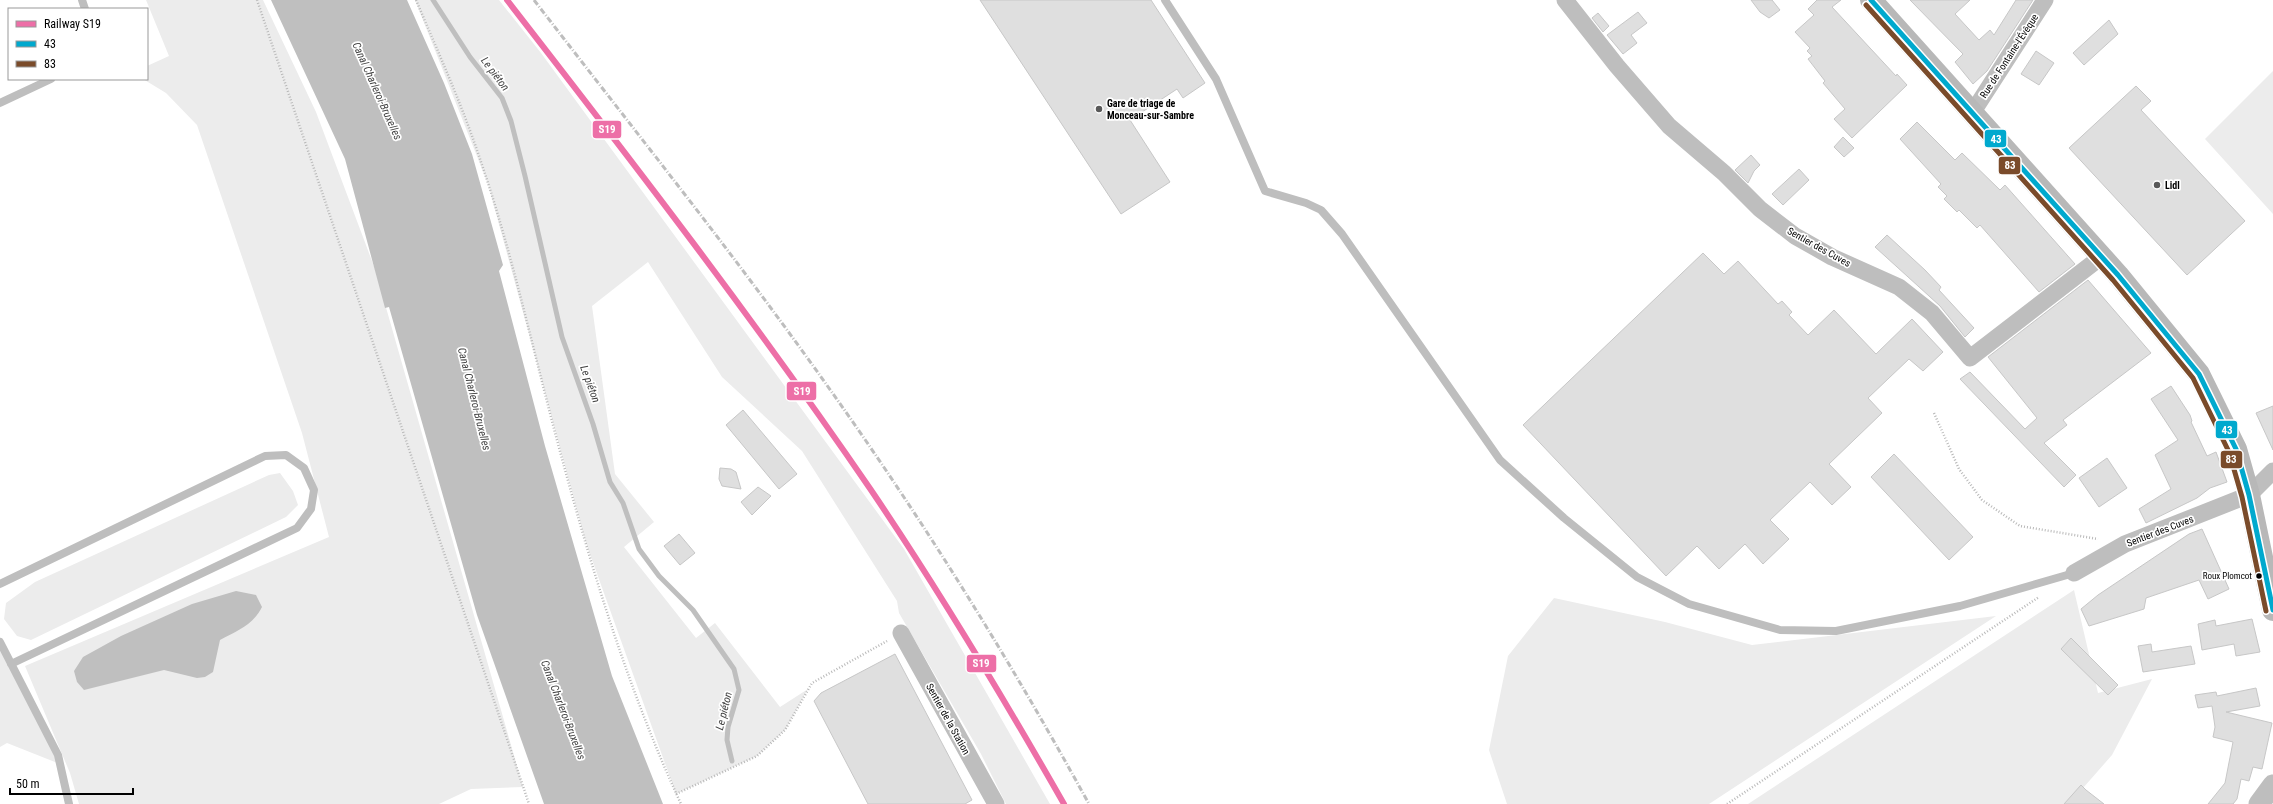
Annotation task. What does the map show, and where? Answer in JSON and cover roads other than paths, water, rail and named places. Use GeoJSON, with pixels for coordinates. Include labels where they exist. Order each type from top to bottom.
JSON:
{"type":"FeatureCollection","features":[{"type":"Feature","properties":{"kind":"main road"},"geometry":{"type":"LineString","coordinates":[[1871,0],[2101,257],[2199,374],[2236,449],[2249,495],[2272,601]]}},
{"type":"Feature","properties":{"kind":"street","name":"Sentier des Cuves"},"geometry":{"type":"LineString","coordinates":[[1565,0],[1617,66],[1669,126],[1724,173],[1760,209],[1795,236],[1832,257],[1899,287],[1932,312],[1970,358],[2101,257]]}},
{"type":"Feature","properties":{"kind":"street","name":"Rue de Fontaine-l'Évêque"},"geometry":{"type":"LineString","coordinates":[[1971,111],[1978,104],[2046,0]]}},
{"type":"Feature","properties":{"kind":"street"},"geometry":{"type":"LineString","coordinates":[[2249,495],[2273,471]]}},
{"type":"Feature","properties":{"kind":"street","name":"Sentier des Cuves"},"geometry":{"type":"LineString","coordinates":[[2074,573],[2125,544],[2249,495]]}},
{"type":"Feature","properties":{"kind":"street","name":"Sentier de la Station"},"geometry":{"type":"LineString","coordinates":[[901,633],[996,804]]}},
{"type":"Feature","properties":{"kind":"street"},"geometry":{"type":"LineString","coordinates":[[2259,804],[2273,785]]}},
{"type":"Feature","properties":{"kind":"lane"},"geometry":{"type":"LineString","coordinates":[[1164,0],[1216,79],[1265,191],[1306,203],[1320,210],[1342,234],[1500,460],[1564,518],[1636,577],[1689,604],[1780,630],[1836,631],[1960,606],[2074,573]]}},
{"type":"Feature","properties":{"kind":"lane"},"geometry":{"type":"LineString","coordinates":[[0,103],[49,80]]}},
{"type":"Feature","properties":{"kind":"lane"},"geometry":{"type":"LineString","coordinates":[[0,584],[265,456],[286,455],[304,468],[314,490],[311,509],[297,528],[11,664]]}},
{"type":"Feature","properties":{"kind":"lane"},"geometry":{"type":"LineString","coordinates":[[0,642],[58,755],[69,804]]}},
{"type":"Feature","properties":{"kind":"water","name":"Canal Charleroi-Bruxelles"},"geometry":{"type":"Polygon","coordinates":[[[271,0],[407,0],[444,83],[472,154],[503,265],[499,271],[545,446],[612,676],[663,804],[544,804],[477,615],[389,307],[385,308],[345,159],[271,0]]]}},
{"type":"Feature","properties":{"kind":"water"},"geometry":{"type":"Polygon","coordinates":[[[236,591],[256,595],[262,607],[249,623],[220,640],[213,672],[205,677],[197,678],[164,670],[84,690],[77,682],[74,671],[83,657],[121,636],[192,604],[236,591]]]}},
{"type":"Feature","properties":{"kind":"waterway","name":"Le piéton"},"geometry":{"type":"LineString","coordinates":[[433,0],[470,57],[502,98],[511,121],[562,337],[593,424],[610,482],[623,503],[639,549],[659,576],[693,610],[734,669],[739,690],[728,727],[727,740],[732,761]]}},
{"type":"Feature","properties":{"kind":"railway"},"geometry":{"type":"LineString","coordinates":[[534,0],[759,292],[866,441],[933,542],[998,646],[1089,804]]}},
{"type":"Feature","properties":{"kind":"rail line","name":"S19"},"geometry":{"type":"LineString","coordinates":[[507,0],[647,181],[783,365],[871,490],[922,567],[970,645],[1064,804]]}},
{"type":"Feature","properties":{"kind":"place","name":"Gare de triage de Monceau-sur-Sambre"},"geometry":{"type":"Point","coordinates":[1099,109]}},
{"type":"Feature","properties":{"kind":"place","name":"Lidl"},"geometry":{"type":"Point","coordinates":[2157,185]}},
{"type":"Feature","properties":{"kind":"place","name":"Roux Plomcot"},"geometry":{"type":"Point","coordinates":[2259,576]}}]}
